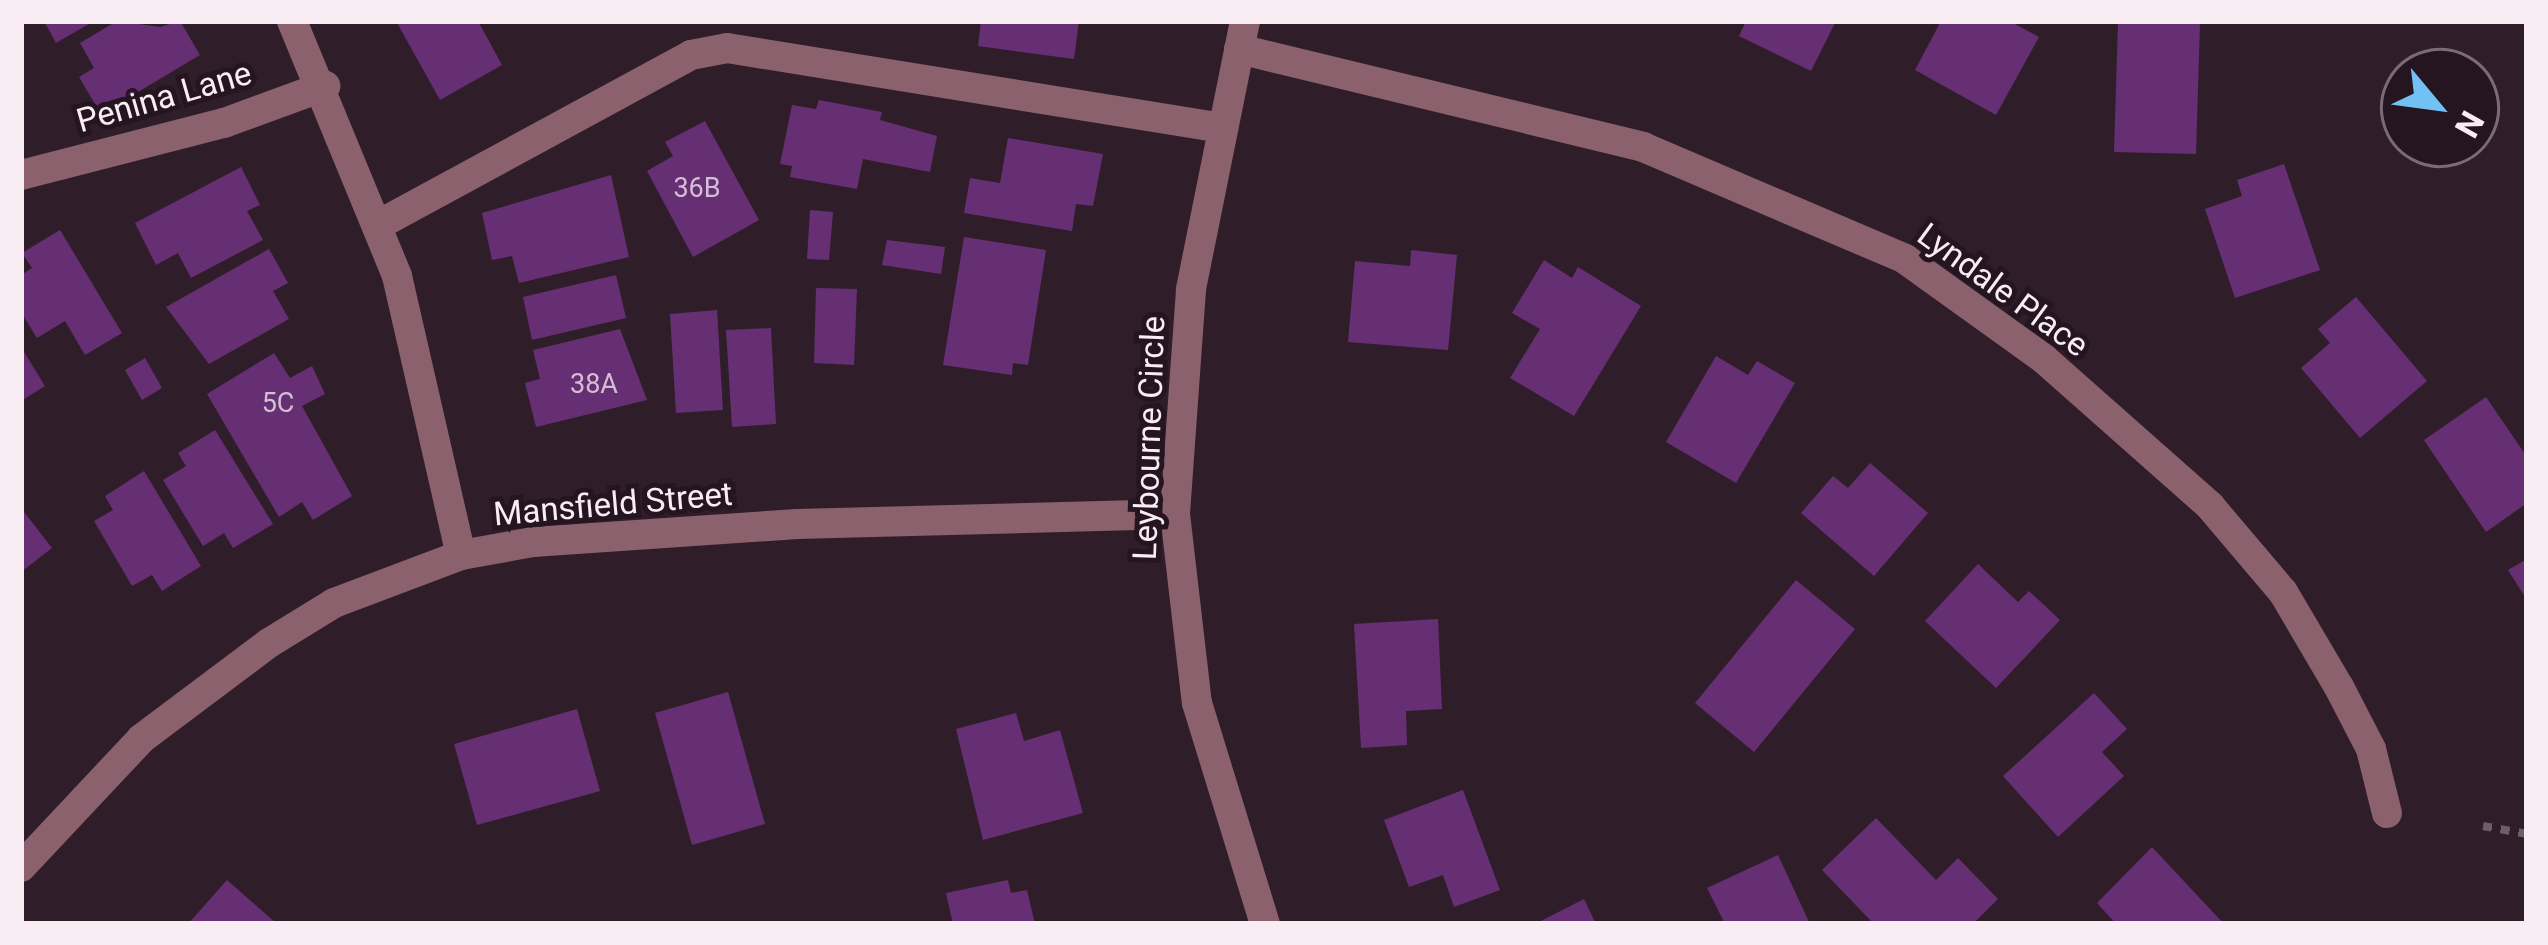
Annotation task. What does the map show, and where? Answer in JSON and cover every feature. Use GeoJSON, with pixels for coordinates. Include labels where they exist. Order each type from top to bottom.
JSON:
{"type":"FeatureCollection","features":[{"type":"Feature","properties":{"kind":"street"},"geometry":{"type":"LineString","coordinates":[[292,21],[325,86],[397,276],[461,555]]}},
{"type":"Feature","properties":{"kind":"street","name":"Leybourne Circle"},"geometry":{"type":"LineString","coordinates":[[1242,35],[1191,290],[1175,514],[1197,703],[1264,924]]}},
{"type":"Feature","properties":{"kind":"street","name":"Lyndale Place"},"geometry":{"type":"LineString","coordinates":[[1242,35],[1643,147],[1905,259],[2044,359],[2210,506],[2283,592],[2339,687],[2371,749],[2386,814]]}},
{"type":"Feature","properties":{"kind":"street"},"geometry":{"type":"LineString","coordinates":[[377,225],[691,55],[727,48],[1222,128]]}},
{"type":"Feature","properties":{"kind":"street","name":"Penina Lane"},"geometry":{"type":"LineString","coordinates":[[21,175],[224,123],[325,86]]}},
{"type":"Feature","properties":{"kind":"street","name":"Mansfield Street"},"geometry":{"type":"LineString","coordinates":[[21,867],[141,739],[269,643],[334,603],[461,555],[533,542],[797,524],[1175,514]]}},
{"type":"Feature","properties":{"kind":"path"},"geometry":{"type":"LineString","coordinates":[[2483,826],[2527,834]]}},
{"type":"Feature","properties":{"kind":"building"},"geometry":{"type":"Polygon","coordinates":[[[44,21],[94,21],[56,43],[44,21]]]}},
{"type":"Feature","properties":{"kind":"building"},"geometry":{"type":"Polygon","coordinates":[[[117,21],[160,27],[180,21],[200,55],[101,114],[79,77],[94,68],[80,43],[117,21]]]}},
{"type":"Feature","properties":{"kind":"building"},"geometry":{"type":"Polygon","coordinates":[[[396,21],[478,21],[502,65],[440,100],[396,21]]]}},
{"type":"Feature","properties":{"kind":"building"},"geometry":{"type":"Polygon","coordinates":[[[981,21],[1079,21],[1074,59],[978,46],[981,21]]]}},
{"type":"Feature","properties":{"kind":"building"},"geometry":{"type":"Polygon","coordinates":[[[1746,21],[1836,21],[1811,71],[1739,36],[1746,21]]]}},
{"type":"Feature","properties":{"kind":"building"},"geometry":{"type":"Polygon","coordinates":[[[1941,21],[2009,21],[2039,37],[1996,115],[1915,70],[1941,21]]]}},
{"type":"Feature","properties":{"kind":"building"},"geometry":{"type":"Polygon","coordinates":[[[2118,22],[2200,23],[2196,154],[2114,152],[2118,22]]]}},
{"type":"Feature","properties":{"kind":"building"},"geometry":{"type":"Polygon","coordinates":[[[819,100],[882,112],[880,120],[937,136],[930,172],[863,159],[857,189],[790,177],[792,166],[780,164],[792,105],[816,109],[819,100]]]}},
{"type":"Feature","properties":{"kind":"building"},"geometry":{"type":"Polygon","coordinates":[[[705,121],[759,220],[693,257],[647,171],[673,156],[665,142],[705,121]]]}},
{"type":"Feature","properties":{"kind":"building"},"geometry":{"type":"Polygon","coordinates":[[[1008,138],[1103,154],[1093,206],[1076,204],[1072,231],[964,213],[970,178],[1000,183],[1008,138]]]}},
{"type":"Feature","properties":{"kind":"building"},"geometry":{"type":"Polygon","coordinates":[[[2284,164],[2320,270],[2235,298],[2205,209],[2242,196],[2237,180],[2284,164]]]}},
{"type":"Feature","properties":{"kind":"building"},"geometry":{"type":"Polygon","coordinates":[[[241,167],[260,205],[247,211],[263,240],[191,278],[178,253],[156,265],[135,223],[241,167]]]}},
{"type":"Feature","properties":{"kind":"building"},"geometry":{"type":"Polygon","coordinates":[[[611,175],[629,257],[519,283],[512,256],[492,260],[482,213],[611,175]]]}},
{"type":"Feature","properties":{"kind":"building"},"geometry":{"type":"Polygon","coordinates":[[[810,210],[833,212],[829,260],[807,259],[810,210]]]}},
{"type":"Feature","properties":{"kind":"building"},"geometry":{"type":"Polygon","coordinates":[[[60,230],[122,333],[85,355],[65,321],[37,338],[21,312],[21,275],[32,268],[22,253],[60,230]]]}},
{"type":"Feature","properties":{"kind":"building"},"geometry":{"type":"Polygon","coordinates":[[[964,237],[1046,250],[1028,365],[1013,363],[1012,375],[943,365],[964,237]]]}},
{"type":"Feature","properties":{"kind":"building"},"geometry":{"type":"Polygon","coordinates":[[[887,240],[945,247],[941,274],[882,265],[887,240]]]}},
{"type":"Feature","properties":{"kind":"building"},"geometry":{"type":"Polygon","coordinates":[[[269,249],[288,283],[273,291],[289,319],[209,364],[166,307],[269,249]]]}},
{"type":"Feature","properties":{"kind":"building"},"geometry":{"type":"Polygon","coordinates":[[[1411,250],[1457,255],[1448,350],[1348,342],[1355,261],[1410,266],[1411,250]]]}},
{"type":"Feature","properties":{"kind":"building"},"geometry":{"type":"Polygon","coordinates":[[[1544,260],[1572,278],[1578,267],[1641,306],[1574,416],[1510,378],[1540,329],[1512,313],[1544,260]]]}},
{"type":"Feature","properties":{"kind":"building"},"geometry":{"type":"Polygon","coordinates":[[[616,275],[626,318],[532,340],[523,297],[616,275]]]}},
{"type":"Feature","properties":{"kind":"building"},"geometry":{"type":"Polygon","coordinates":[[[816,288],[857,289],[854,365],[814,363],[816,288]]]}},
{"type":"Feature","properties":{"kind":"building"},"geometry":{"type":"Polygon","coordinates":[[[2356,297],[2427,381],[2360,438],[2301,368],[2330,343],[2318,329],[2356,297]]]}},
{"type":"Feature","properties":{"kind":"building"},"geometry":{"type":"Polygon","coordinates":[[[717,310],[723,410],[676,413],[670,314],[717,310]]]}},
{"type":"Feature","properties":{"kind":"building"},"geometry":{"type":"Polygon","coordinates":[[[771,328],[776,424],[732,427],[726,330],[771,328]]]}},
{"type":"Feature","properties":{"kind":"building"},"geometry":{"type":"Polygon","coordinates":[[[620,329],[647,400],[536,427],[525,383],[540,379],[533,350],[620,329]]]}},
{"type":"Feature","properties":{"kind":"building"},"geometry":{"type":"Polygon","coordinates":[[[21,347],[45,386],[21,401],[21,347]]]}},
{"type":"Feature","properties":{"kind":"building"},"geometry":{"type":"Polygon","coordinates":[[[274,353],[290,378],[312,366],[325,394],[302,406],[352,496],[313,520],[302,502],[279,517],[207,394],[274,353]]]}},
{"type":"Feature","properties":{"kind":"building"},"geometry":{"type":"Polygon","coordinates":[[[1716,356],[1748,375],[1757,361],[1795,383],[1736,483],[1666,442],[1716,356]]]}},
{"type":"Feature","properties":{"kind":"building"},"geometry":{"type":"Polygon","coordinates":[[[145,358],[162,388],[142,400],[125,370],[145,358]]]}},
{"type":"Feature","properties":{"kind":"building"},"geometry":{"type":"Polygon","coordinates":[[[2486,397],[2527,457],[2527,503],[2486,532],[2424,440],[2486,397]]]}},
{"type":"Feature","properties":{"kind":"building"},"geometry":{"type":"Polygon","coordinates":[[[215,430],[273,524],[233,548],[224,533],[203,546],[163,480],[186,466],[178,453],[215,430]]]}},
{"type":"Feature","properties":{"kind":"building"},"geometry":{"type":"Polygon","coordinates":[[[1870,463],[1928,513],[1874,576],[1801,513],[1833,476],[1848,488],[1870,463]]]}},
{"type":"Feature","properties":{"kind":"building"},"geometry":{"type":"Polygon","coordinates":[[[144,471],[201,566],[162,591],[152,575],[132,586],[94,521],[113,510],[105,496],[144,471]]]}},
{"type":"Feature","properties":{"kind":"building"},"geometry":{"type":"Polygon","coordinates":[[[21,508],[52,548],[21,572],[21,508]]]}},
{"type":"Feature","properties":{"kind":"building"},"geometry":{"type":"Polygon","coordinates":[[[2527,559],[2527,600],[2508,570],[2527,559]]]}},
{"type":"Feature","properties":{"kind":"building"},"geometry":{"type":"Polygon","coordinates":[[[1978,564],[2018,602],[2029,591],[2060,620],[1996,688],[1925,621],[1978,564]]]}},
{"type":"Feature","properties":{"kind":"building"},"geometry":{"type":"Polygon","coordinates":[[[1796,580],[1855,629],[1754,752],[1695,703],[1796,580]]]}},
{"type":"Feature","properties":{"kind":"building"},"geometry":{"type":"Polygon","coordinates":[[[1438,619],[1442,709],[1406,711],[1407,745],[1361,748],[1354,624],[1438,619]]]}},
{"type":"Feature","properties":{"kind":"building"},"geometry":{"type":"Polygon","coordinates":[[[728,692],[765,824],[692,845],[655,713],[728,692]]]}},
{"type":"Feature","properties":{"kind":"building"},"geometry":{"type":"Polygon","coordinates":[[[2094,693],[2127,729],[2102,752],[2124,776],[2058,837],[2003,776],[2094,693]]]}},
{"type":"Feature","properties":{"kind":"building"},"geometry":{"type":"Polygon","coordinates":[[[577,709],[600,791],[477,825],[454,744],[577,709]]]}},
{"type":"Feature","properties":{"kind":"building"},"geometry":{"type":"Polygon","coordinates":[[[1016,713],[1024,741],[1060,730],[1083,813],[983,840],[956,729],[1016,713]]]}},
{"type":"Feature","properties":{"kind":"building"},"geometry":{"type":"Polygon","coordinates":[[[1463,790],[1500,890],[1454,907],[1443,875],[1409,887],[1384,820],[1463,790]]]}},
{"type":"Feature","properties":{"kind":"building"},"geometry":{"type":"Polygon","coordinates":[[[1876,818],[1936,880],[1958,858],[1998,899],[1973,924],[1874,924],[1822,870],[1876,818]]]}},
{"type":"Feature","properties":{"kind":"building"},"geometry":{"type":"Polygon","coordinates":[[[2152,847],[2224,924],[2116,924],[2097,903],[2152,847]]]}},
{"type":"Feature","properties":{"kind":"building"},"geometry":{"type":"Polygon","coordinates":[[[1778,855],[1810,924],[1725,924],[1707,888],[1778,855]]]}},
{"type":"Feature","properties":{"kind":"building"},"geometry":{"type":"Polygon","coordinates":[[[227,880],[277,924],[188,924],[227,880]]]}},
{"type":"Feature","properties":{"kind":"building"},"geometry":{"type":"Polygon","coordinates":[[[1008,880],[1011,893],[1027,890],[1035,924],[953,924],[946,893],[1008,880]]]}},
{"type":"Feature","properties":{"kind":"building"},"geometry":{"type":"Polygon","coordinates":[[[1584,899],[1596,924],[1535,924],[1584,899]]]}}]}
